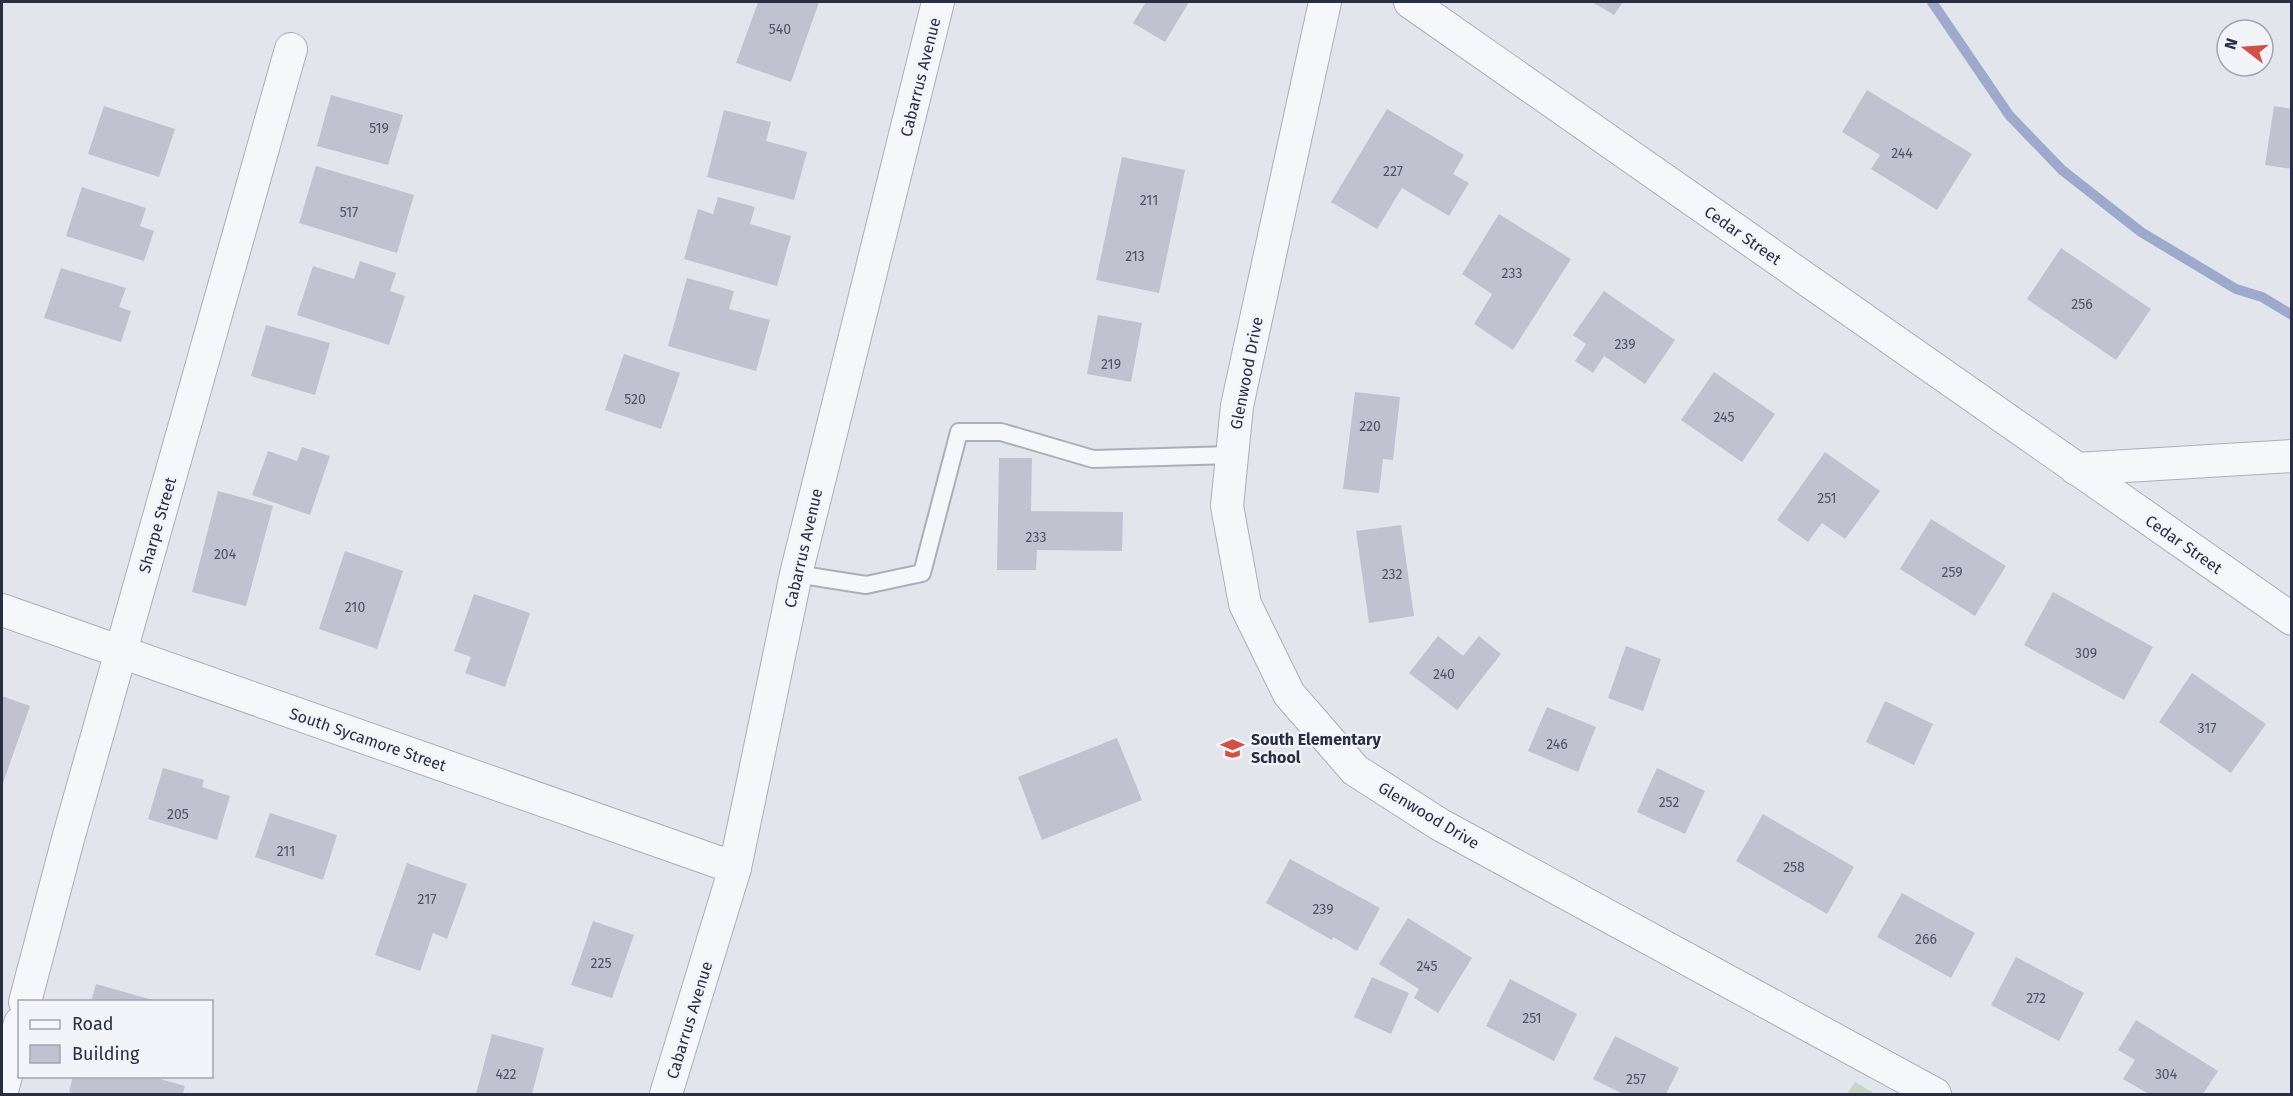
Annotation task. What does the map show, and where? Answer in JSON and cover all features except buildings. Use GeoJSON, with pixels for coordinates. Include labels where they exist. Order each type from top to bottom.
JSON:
{"type":"FeatureCollection","features":[{"type":"Feature","properties":{"kind":"street","name":"Cabarrus Avenue"},"geometry":{"type":"LineString","coordinates":[[666,1095],[735,868],[796,574],[938,2]]}},
{"type":"Feature","properties":{"kind":"street","name":"Glenwood Drive"},"geometry":{"type":"LineString","coordinates":[[1325,2],[1237,406],[1227,506],[1245,604],[1289,694],[1355,770],[1439,824],[1935,1095]]}},
{"type":"Feature","properties":{"kind":"street","name":"Cedar Street"},"geometry":{"type":"LineString","coordinates":[[1410,2],[2292,620]]}},
{"type":"Feature","properties":{"kind":"street","name":"Sharpe Street"},"geometry":{"type":"LineString","coordinates":[[26,1000],[291,50]]}},
{"type":"Feature","properties":{"kind":"street"},"geometry":{"type":"LineString","coordinates":[[2076,469],[2292,456]]}},
{"type":"Feature","properties":{"kind":"street","name":"South Sycamore Street"},"geometry":{"type":"LineString","coordinates":[[2,610],[735,868]]}},
{"type":"Feature","properties":{"kind":"street"},"geometry":{"type":"LineString","coordinates":[[2,1091],[18,1031]]}},
{"type":"Feature","properties":{"kind":"lane"},"geometry":{"type":"LineString","coordinates":[[796,574],[866,585],[922,573],[959,432],[1001,432],[1093,459],[1232,455]]}},
{"type":"Feature","properties":{"kind":"green space"},"geometry":{"type":"Polygon","coordinates":[[[1855,1082],[1875,1094],[1847,1094],[1855,1082]]]}},
{"type":"Feature","properties":{"kind":"waterway"},"geometry":{"type":"LineString","coordinates":[[1932,2],[2009,115],[2062,170],[2141,232],[2236,289],[2262,297],[2292,315]]}},
{"type":"Feature","properties":{"kind":"place","name":"South Elementary School"},"geometry":{"type":"Point","coordinates":[1233,748]}}]}
